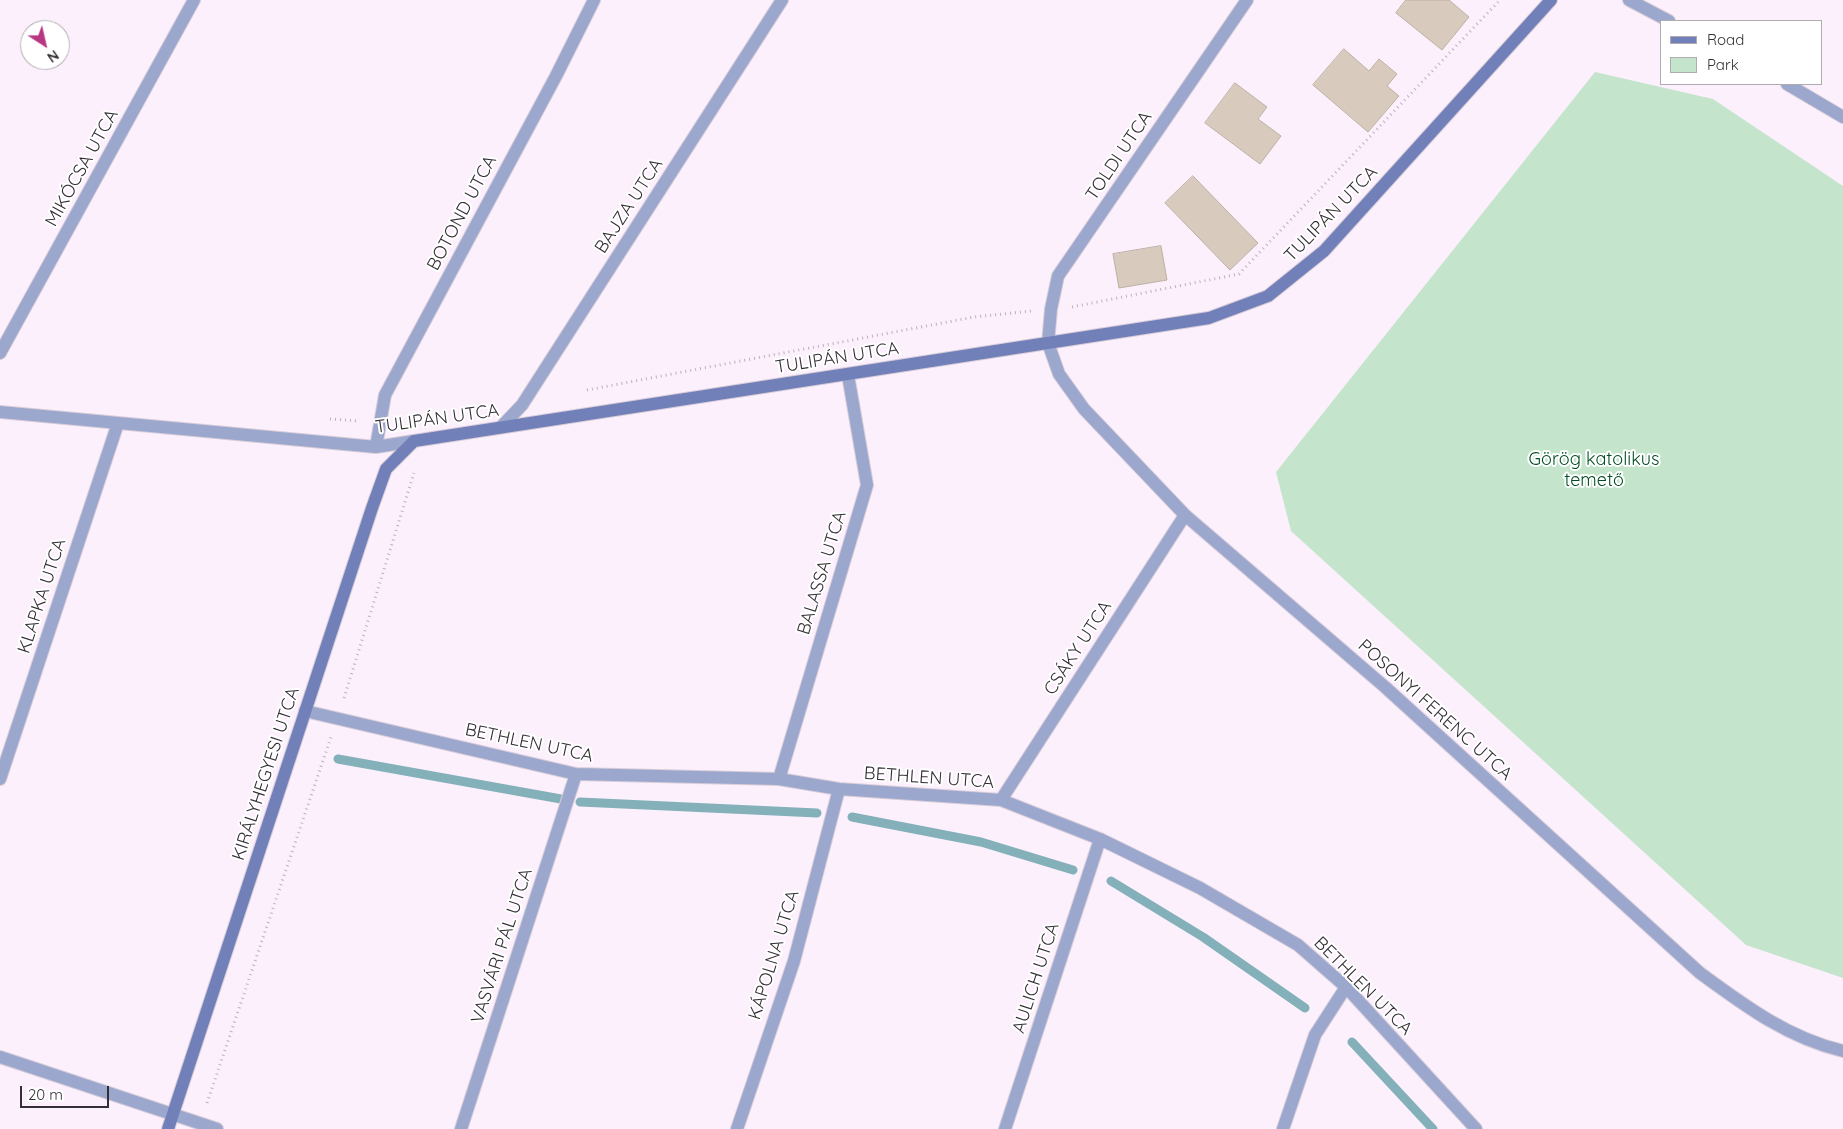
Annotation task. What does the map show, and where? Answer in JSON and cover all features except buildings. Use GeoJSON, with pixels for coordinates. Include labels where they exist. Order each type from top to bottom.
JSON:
{"type":"FeatureCollection","features":[{"type":"Feature","properties":{"kind":"main road","name":"TULIPÁN UTCA"},"geometry":{"type":"LineString","coordinates":[[420,439],[1209,318],[1268,296],[1324,251],[1551,0]]}},
{"type":"Feature","properties":{"kind":"main road","name":"KIRÁLYHEGYESI UTCA"},"geometry":{"type":"LineString","coordinates":[[168,1129],[386,469],[420,439]]}},
{"type":"Feature","properties":{"kind":"street","name":"MIKÓCSA UTCA"},"geometry":{"type":"LineString","coordinates":[[0,353],[194,0]]}},
{"type":"Feature","properties":{"kind":"street","name":"BOTOND UTCA"},"geometry":{"type":"LineString","coordinates":[[376,447],[385,395],[546,94],[594,0]]}},
{"type":"Feature","properties":{"kind":"street","name":"BAJZA UTCA"},"geometry":{"type":"LineString","coordinates":[[501,427],[522,405],[782,0]]}},
{"type":"Feature","properties":{"kind":"street","name":"TOLDI UTCA"},"geometry":{"type":"LineString","coordinates":[[1048,343],[1051,310],[1058,276],[1247,0]]}},
{"type":"Feature","properties":{"kind":"street"},"geometry":{"type":"LineString","coordinates":[[1629,0],[1667,20]]}},
{"type":"Feature","properties":{"kind":"street"},"geometry":{"type":"LineString","coordinates":[[1789,85],[1843,118]]}},
{"type":"Feature","properties":{"kind":"street","name":"POSONYI FERENC UTCA"},"geometry":{"type":"LineString","coordinates":[[1048,343],[1059,374],[1084,409],[1184,515],[1385,687],[1700,973],[1756,1014],[1816,1045],[1843,1051]]}},
{"type":"Feature","properties":{"kind":"street","name":"BALASSA UTCA"},"geometry":{"type":"LineString","coordinates":[[779,779],[867,485],[848,374]]}},
{"type":"Feature","properties":{"kind":"street","name":"TULIPÁN UTCA"},"geometry":{"type":"LineString","coordinates":[[0,412],[376,447],[420,439]]}},
{"type":"Feature","properties":{"kind":"street","name":"KLAPKA UTCA"},"geometry":{"type":"LineString","coordinates":[[0,779],[118,423]]}},
{"type":"Feature","properties":{"kind":"street","name":"CSÁKY UTCA"},"geometry":{"type":"LineString","coordinates":[[1001,800],[1184,515]]}},
{"type":"Feature","properties":{"kind":"street","name":"BETHLEN UTCA"},"geometry":{"type":"LineString","coordinates":[[305,711],[576,774],[779,779],[839,789],[1001,800],[1100,839],[1200,888],[1298,945],[1346,987],[1476,1129]]}},
{"type":"Feature","properties":{"kind":"street","name":"VASVÁRI PÁL UTCA"},"geometry":{"type":"LineString","coordinates":[[461,1129],[576,774]]}},
{"type":"Feature","properties":{"kind":"street","name":"KÁPOLNA UTCA"},"geometry":{"type":"LineString","coordinates":[[737,1129],[794,961],[839,789]]}},
{"type":"Feature","properties":{"kind":"street","name":"AULICH UTCA"},"geometry":{"type":"LineString","coordinates":[[1005,1129],[1100,839]]}},
{"type":"Feature","properties":{"kind":"street"},"geometry":{"type":"LineString","coordinates":[[1283,1129],[1315,1035],[1346,987]]}},
{"type":"Feature","properties":{"kind":"street"},"geometry":{"type":"LineString","coordinates":[[0,1057],[217,1129]]}},
{"type":"Feature","properties":{"kind":"path"},"geometry":{"type":"LineString","coordinates":[[1051,310],[1094,304],[1240,274],[1290,224],[1500,0]]}},
{"type":"Feature","properties":{"kind":"path"},"geometry":{"type":"LineString","coordinates":[[200,1124],[338,718],[420,439]]}},
{"type":"Feature","properties":{"kind":"green space","name":"Görög katolikus temető"},"geometry":{"type":"Polygon","coordinates":[[[1595,72],[1713,99],[1843,186],[1843,978],[1746,945],[1291,531],[1276,472],[1595,72]]]}},
{"type":"Feature","properties":{"kind":"waterway"},"geometry":{"type":"LineString","coordinates":[[338,759],[561,799]]}},
{"type":"Feature","properties":{"kind":"waterway"},"geometry":{"type":"LineString","coordinates":[[580,802],[817,813]]}},
{"type":"Feature","properties":{"kind":"waterway"},"geometry":{"type":"LineString","coordinates":[[852,817],[981,842],[1073,870]]}},
{"type":"Feature","properties":{"kind":"waterway"},"geometry":{"type":"LineString","coordinates":[[1111,881],[1203,937],[1305,1008]]}},
{"type":"Feature","properties":{"kind":"waterway"},"geometry":{"type":"LineString","coordinates":[[1352,1042],[1433,1129]]}}]}
